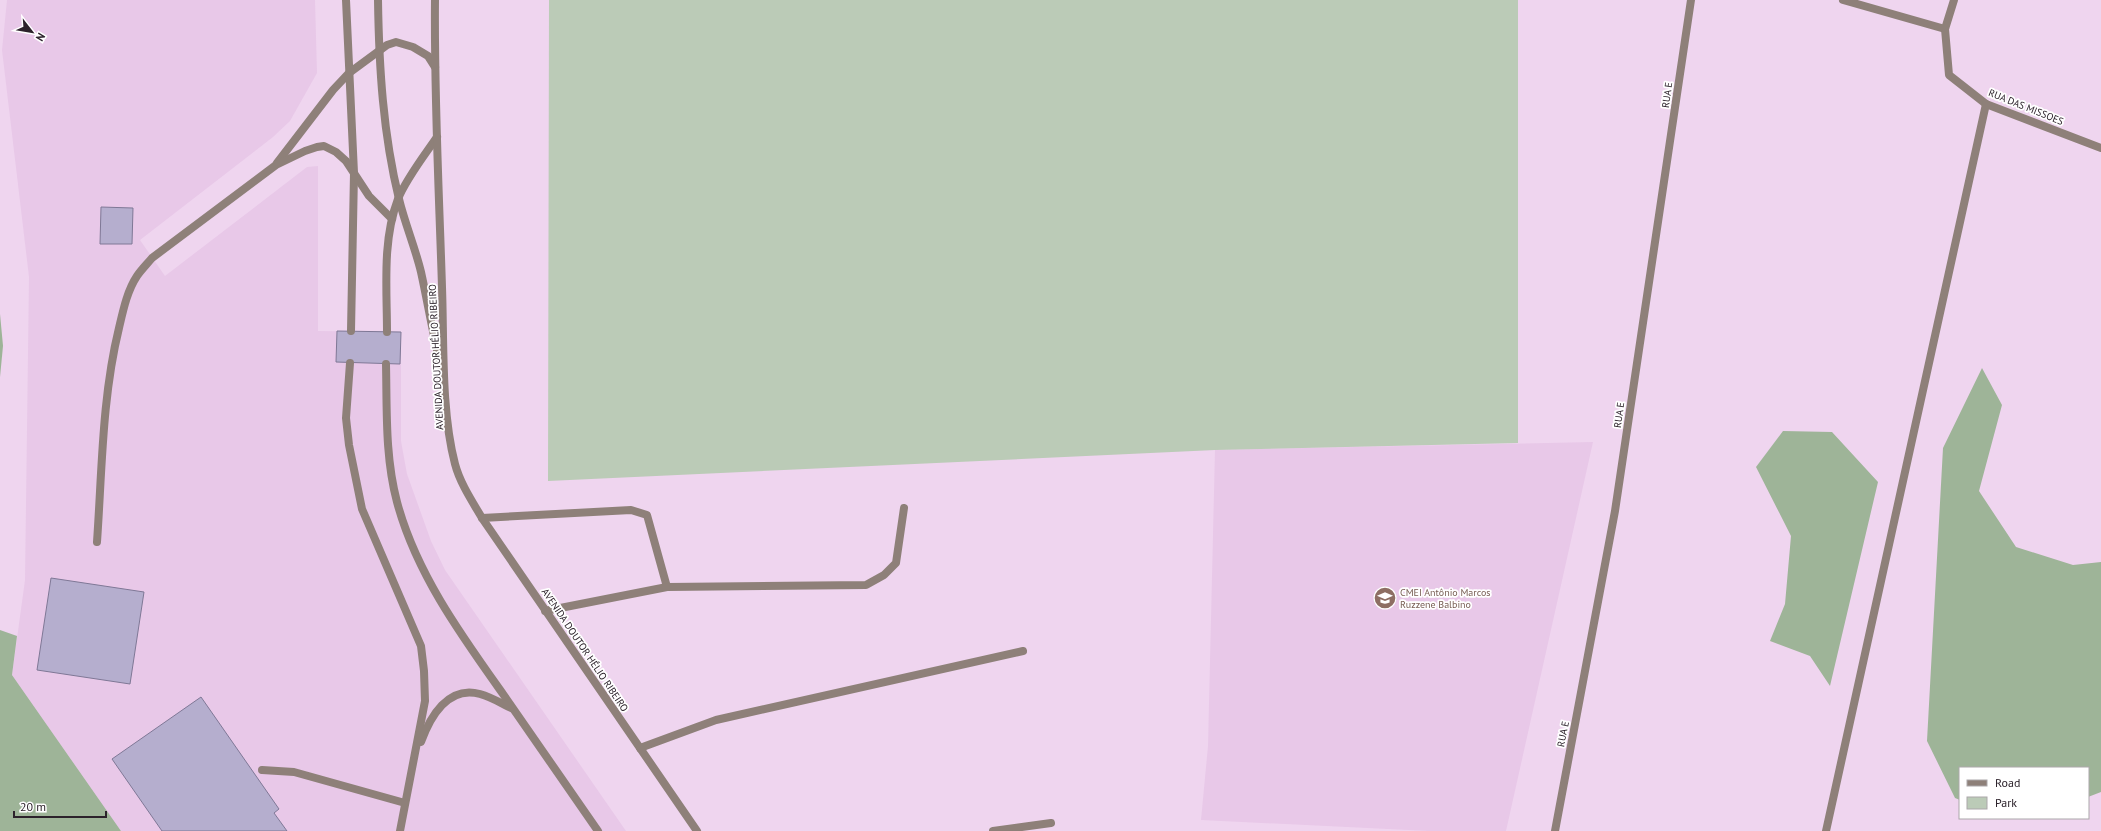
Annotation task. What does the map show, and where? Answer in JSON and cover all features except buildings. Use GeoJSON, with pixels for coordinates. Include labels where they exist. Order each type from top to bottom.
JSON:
{"type":"FeatureCollection","features":[{"type":"Feature","properties":{"kind":"street"},"geometry":{"type":"LineString","coordinates":[[346,0],[354,173],[351,331]]}},
{"type":"Feature","properties":{"kind":"street"},"geometry":{"type":"LineString","coordinates":[[378,0],[379,50],[386,131],[398,198],[421,272],[429,319],[445,383]]}},
{"type":"Feature","properties":{"kind":"street","name":"AVENIDA DOUTOR HÉLIO RIBEIRO"},"geometry":{"type":"LineString","coordinates":[[435,0],[435,67],[445,383],[451,446],[455,466],[468,495],[482,518],[697,831]]}},
{"type":"Feature","properties":{"kind":"street","name":"RUA E"},"geometry":{"type":"LineString","coordinates":[[1555,831],[1615,511],[1690,0]]}},
{"type":"Feature","properties":{"kind":"street"},"geometry":{"type":"LineString","coordinates":[[1843,0],[1945,29],[1954,0]]}},
{"type":"Feature","properties":{"kind":"street","name":"RUA DAS MISSOES"},"geometry":{"type":"LineString","coordinates":[[1945,29],[1949,75],[1986,104],[2101,148]]}},
{"type":"Feature","properties":{"kind":"street"},"geometry":{"type":"LineString","coordinates":[[276,165],[333,90],[349,73],[379,50],[396,42],[406,44],[422,51],[435,67]]}},
{"type":"Feature","properties":{"kind":"street"},"geometry":{"type":"LineString","coordinates":[[1826,831],[1986,104]]}},
{"type":"Feature","properties":{"kind":"street"},"geometry":{"type":"LineString","coordinates":[[387,332],[387,251],[392,219],[398,198],[437,137]]}},
{"type":"Feature","properties":{"kind":"street"},"geometry":{"type":"LineString","coordinates":[[97,542],[107,409],[114,349],[123,312],[137,276],[152,258],[276,165],[305,150],[324,146],[336,152],[354,173],[369,196],[392,219]]}},
{"type":"Feature","properties":{"kind":"street"},"geometry":{"type":"LineString","coordinates":[[350,363],[346,418],[352,466],[362,509],[421,646],[424,671],[425,701],[400,831]]}},
{"type":"Feature","properties":{"kind":"street"},"geometry":{"type":"LineString","coordinates":[[386,364],[388,437],[392,478],[406,530],[427,577],[452,620],[598,831]]}},
{"type":"Feature","properties":{"kind":"street"},"geometry":{"type":"LineString","coordinates":[[545,610],[667,587],[866,585],[884,575],[896,563],[904,508]]}},
{"type":"Feature","properties":{"kind":"street"},"geometry":{"type":"LineString","coordinates":[[482,518],[632,510],[647,515],[667,587]]}},
{"type":"Feature","properties":{"kind":"street"},"geometry":{"type":"LineString","coordinates":[[640,748],[716,720],[1023,651]]}},
{"type":"Feature","properties":{"kind":"street"},"geometry":{"type":"LineString","coordinates":[[412,764],[432,716],[439,707],[448,700],[468,693],[478,693],[513,710]]}},
{"type":"Feature","properties":{"kind":"street"},"geometry":{"type":"LineString","coordinates":[[262,770],[294,772],[405,803]]}},
{"type":"Feature","properties":{"kind":"street"},"geometry":{"type":"LineString","coordinates":[[993,831],[1051,823]]}},
{"type":"Feature","properties":{"kind":"shaded area"},"geometry":{"type":"Polygon","coordinates":[[[7,0],[315,0],[317,73],[290,121],[273,137],[140,240],[165,276],[307,167],[318,166],[318,331],[401,332],[401,441],[407,474],[431,541],[445,570],[626,831],[121,831],[12,675],[25,580],[29,277],[2,50],[7,0]]]}},
{"type":"Feature","properties":{"kind":"shaded area","name":"CMEI Antônio Marcos Ruzzene Balbino"},"geometry":{"type":"Polygon","coordinates":[[[1593,442],[1506,831],[1429,831],[1201,820],[1208,746],[1215,450],[1593,442]]]}},
{"type":"Feature","properties":{"kind":"green space"},"geometry":{"type":"Polygon","coordinates":[[[549,0],[1518,0],[1518,443],[1215,450],[548,481],[549,0]]]}},
{"type":"Feature","properties":{"kind":"green space"},"geometry":{"type":"Polygon","coordinates":[[[0,314],[3,346],[0,377],[0,314]]]}},
{"type":"Feature","properties":{"kind":"green space"},"geometry":{"type":"Polygon","coordinates":[[[1982,368],[2002,405],[1979,491],[2016,547],[2073,565],[2101,562],[2101,792],[2089,797],[2089,767],[1959,767],[1959,800],[1955,798],[1927,741],[1943,448],[1982,368]]]}},
{"type":"Feature","properties":{"kind":"green space"},"geometry":{"type":"Polygon","coordinates":[[[1783,431],[1832,432],[1878,482],[1830,686],[1810,656],[1770,641],[1785,604],[1791,536],[1756,467],[1783,431]]]}},
{"type":"Feature","properties":{"kind":"green space"},"geometry":{"type":"Polygon","coordinates":[[[0,630],[17,636],[12,675],[121,831],[0,831],[0,630]]]}},
{"type":"Feature","properties":{"kind":"place","name":"CMEI Antônio Marcos Ruzzene Balbino"},"geometry":{"type":"Point","coordinates":[1385,598]}}]}
